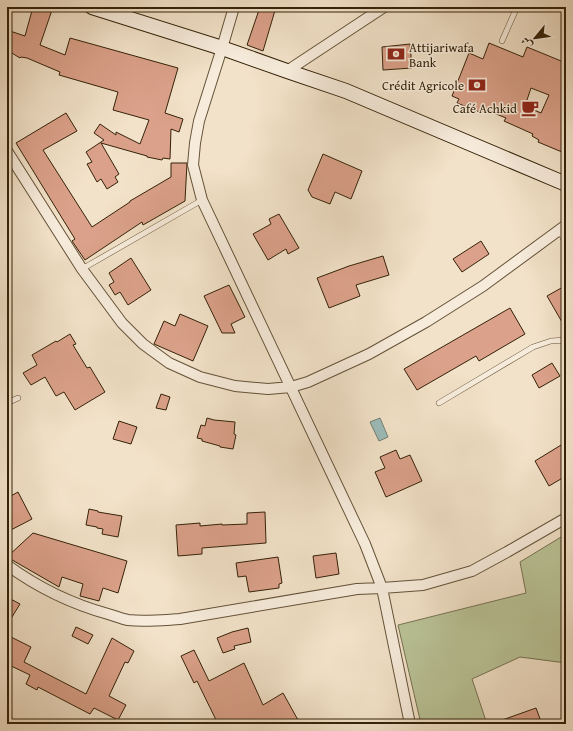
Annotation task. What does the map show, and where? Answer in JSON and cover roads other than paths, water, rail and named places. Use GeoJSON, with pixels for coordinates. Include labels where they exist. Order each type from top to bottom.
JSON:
{"type":"FeatureCollection","features":[{"type":"Feature","properties":{"kind":"main road"},"geometry":{"type":"LineString","coordinates":[[92,7],[222,48],[287,72],[346,91],[566,184]]}},
{"type":"Feature","properties":{"kind":"street"},"geometry":{"type":"LineString","coordinates":[[234,7],[199,121],[194,143],[194,165],[202,200],[365,544],[382,588],[410,724]]}},
{"type":"Feature","properties":{"kind":"street"},"geometry":{"type":"LineString","coordinates":[[287,72],[384,7]]}},
{"type":"Feature","properties":{"kind":"street"},"geometry":{"type":"LineString","coordinates":[[7,151],[82,269],[122,323],[143,344],[169,363],[200,377],[235,386],[268,389],[291,387],[308,382],[369,354],[426,322],[483,286],[562,228]]}},
{"type":"Feature","properties":{"kind":"street"},"geometry":{"type":"LineString","coordinates":[[7,565],[23,577],[59,596],[93,610],[128,620],[152,621],[180,619],[351,590],[423,585],[472,571],[566,518]]}},
{"type":"Feature","properties":{"kind":"lane"},"geometry":{"type":"LineString","coordinates":[[502,41],[517,7]]}},
{"type":"Feature","properties":{"kind":"lane"},"geometry":{"type":"LineString","coordinates":[[82,269],[202,200]]}},
{"type":"Feature","properties":{"kind":"lane"},"geometry":{"type":"LineString","coordinates":[[562,228],[566,243]]}},
{"type":"Feature","properties":{"kind":"lane"},"geometry":{"type":"LineString","coordinates":[[440,403],[534,347],[551,341],[566,340]]}},
{"type":"Feature","properties":{"kind":"lane"},"geometry":{"type":"LineString","coordinates":[[7,403],[18,398]]}},
{"type":"Feature","properties":{"kind":"water"},"geometry":{"type":"Polygon","coordinates":[[[380,418],[388,437],[379,441],[370,422],[380,418]]]}},
{"type":"Feature","properties":{"kind":"place","name":"Attijariwafa Bank"},"geometry":{"type":"Point","coordinates":[396,54]}},
{"type":"Feature","properties":{"kind":"place","name":"Crédit Agricole"},"geometry":{"type":"Point","coordinates":[477,85]}},
{"type":"Feature","properties":{"kind":"place","name":"Café Achkid"},"geometry":{"type":"Point","coordinates":[530,108]}}]}
